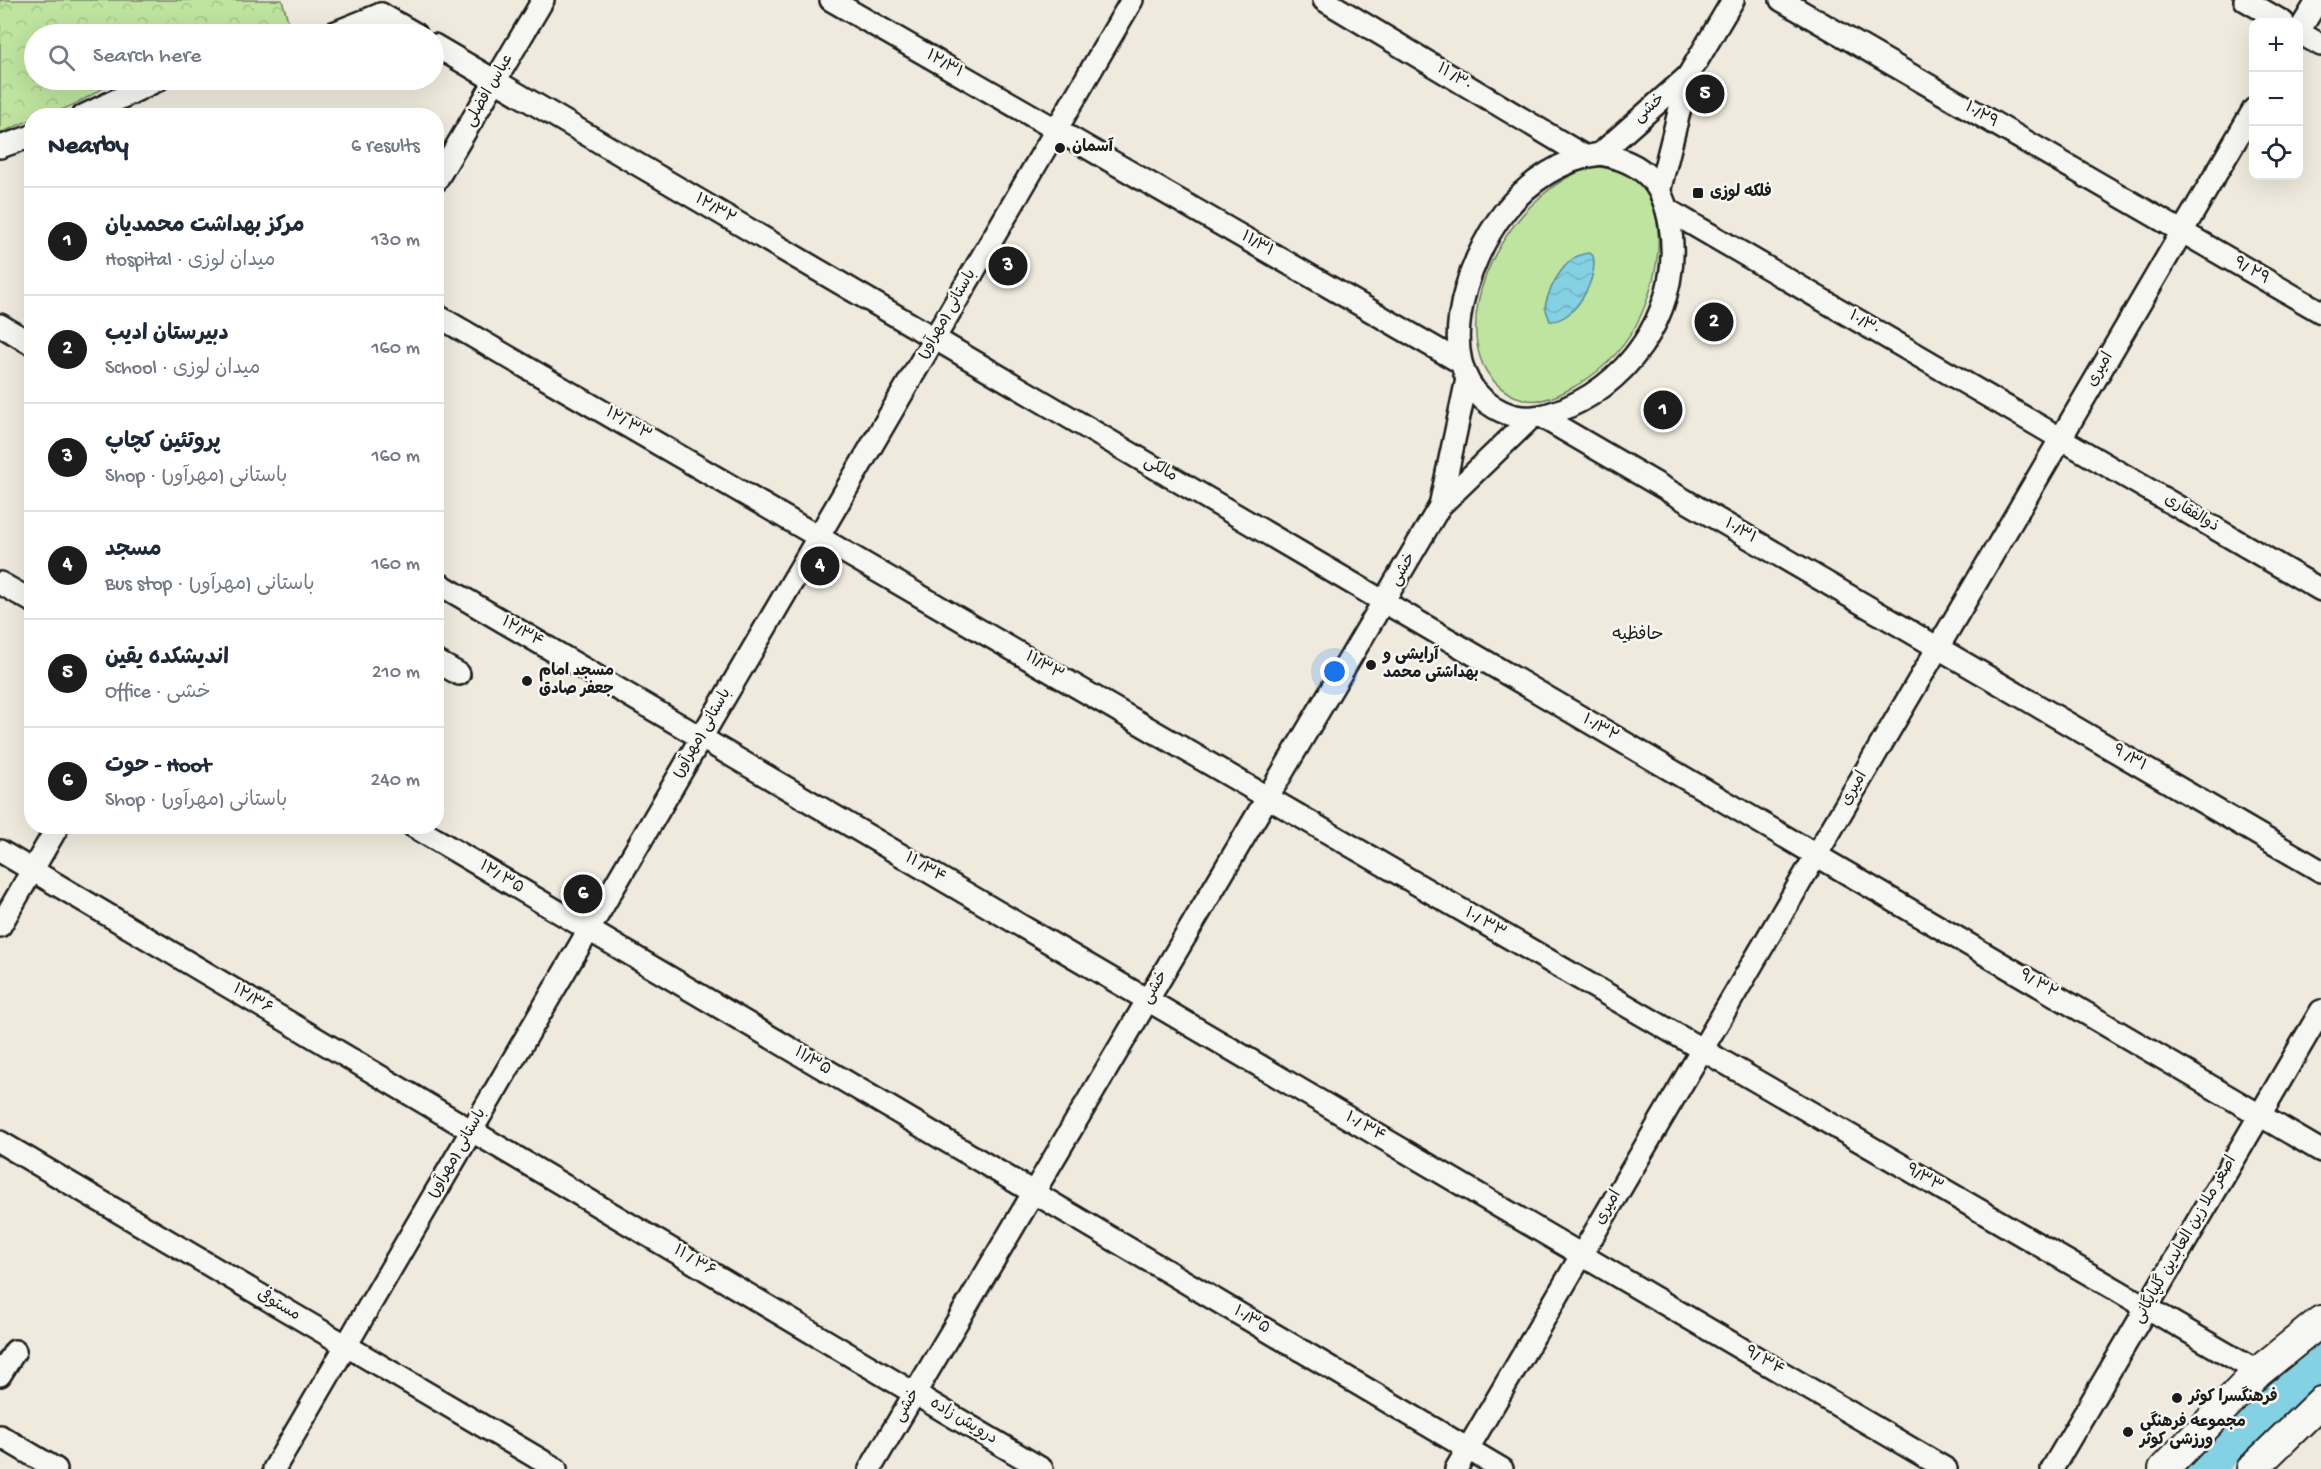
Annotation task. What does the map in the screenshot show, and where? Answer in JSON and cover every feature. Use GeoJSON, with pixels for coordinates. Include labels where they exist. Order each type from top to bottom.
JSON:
{"type":"FeatureCollection","features":[{"type":"Feature","properties":{"kind":"main road"},"geometry":{"type":"LineString","coordinates":[[2164,1469],[2258,1372],[2321,1321]]}},
{"type":"Feature","properties":{"kind":"main road"},"geometry":{"type":"LineString","coordinates":[[2252,1469],[2317,1411]]}},
{"type":"Feature","properties":{"kind":"street","name":"عباس افضلی"},"geometry":{"type":"LineString","coordinates":[[444,167],[543,0]]}},
{"type":"Feature","properties":{"kind":"street","name":"۱۲/۳۱"},"geometry":{"type":"LineString","coordinates":[[831,0],[1056,129]]}},
{"type":"Feature","properties":{"kind":"street","name":"باستانی (مهرآور)"},"geometry":{"type":"LineString","coordinates":[[274,1469],[1132,0]]}},
{"type":"Feature","properties":{"kind":"street","name":"۱۱ /۳۰"},"geometry":{"type":"LineString","coordinates":[[1324,0],[1592,155],[1633,163],[1660,188]]}},
{"type":"Feature","properties":{"kind":"street","name":"خشی"},"geometry":{"type":"LineString","coordinates":[[1440,506],[1463,370],[1458,337],[1463,296],[1490,233],[1506,210],[1541,177],[1562,164],[1592,155],[1688,76],[1732,0]]}},
{"type":"Feature","properties":{"kind":"street","name":"۱۰/۲۹"},"geometry":{"type":"LineString","coordinates":[[1781,0],[2182,231]]}},
{"type":"Feature","properties":{"kind":"street"},"geometry":{"type":"LineString","coordinates":[[2245,0],[2276,18]]}},
{"type":"Feature","properties":{"kind":"street"},"geometry":{"type":"LineString","coordinates":[[2303,25],[2318,0]]}},
{"type":"Feature","properties":{"kind":"street"},"geometry":{"type":"LineString","coordinates":[[351,24],[386,7],[405,24]]}},
{"type":"Feature","properties":{"kind":"street"},"geometry":{"type":"LineString","coordinates":[[2303,34],[2321,45]]}},
{"type":"Feature","properties":{"kind":"street","name":"۱۲/۳۲"},"geometry":{"type":"LineString","coordinates":[[444,51],[934,338]]}},
{"type":"Feature","properties":{"kind":"street"},"geometry":{"type":"LineString","coordinates":[[1660,188],[1688,76]]}},
{"type":"Feature","properties":{"kind":"street"},"geometry":{"type":"LineString","coordinates":[[103,108],[138,90]]}},
{"type":"Feature","properties":{"kind":"street","name":"امیری"},"geometry":{"type":"LineString","coordinates":[[1456,1469],[2249,116]]}},
{"type":"Feature","properties":{"kind":"street","name":"۱۱/۳۱"},"geometry":{"type":"LineString","coordinates":[[1056,129],[1463,370],[1499,410],[1536,418]]}},
{"type":"Feature","properties":{"kind":"street"},"geometry":{"type":"LineString","coordinates":[[0,147],[24,139]]}},
{"type":"Feature","properties":{"kind":"street","name":"خشی"},"geometry":{"type":"LineString","coordinates":[[870,1469],[1385,603],[1440,506],[1536,418],[1594,393],[1616,377],[1641,346],[1657,319],[1672,277],[1672,237],[1668,210],[1660,188]]}},
{"type":"Feature","properties":{"kind":"street","name":"۱۰/۳۰"},"geometry":{"type":"LineString","coordinates":[[1668,210],[2061,438]]}},
{"type":"Feature","properties":{"kind":"street","name":"۹/ ۲۹"},"geometry":{"type":"LineString","coordinates":[[2182,231],[2321,312]]}},
{"type":"Feature","properties":{"kind":"street","name":"۱۲/ ۳۳"},"geometry":{"type":"LineString","coordinates":[[444,320],[819,536]]}},
{"type":"Feature","properties":{"kind":"street"},"geometry":{"type":"LineString","coordinates":[[0,326],[24,340]]}},
{"type":"Feature","properties":{"kind":"street","name":"مالکی"},"geometry":{"type":"LineString","coordinates":[[934,338],[1385,603]]}},
{"type":"Feature","properties":{"kind":"street","name":"۱۰/۳۱"},"geometry":{"type":"LineString","coordinates":[[1536,418],[1938,647]]}},
{"type":"Feature","properties":{"kind":"street","name":"ذوالفقاری"},"geometry":{"type":"LineString","coordinates":[[2061,438],[2321,590]]}},
{"type":"Feature","properties":{"kind":"street","name":"۱۱/۳۳"},"geometry":{"type":"LineString","coordinates":[[819,536],[1269,798]]}},
{"type":"Feature","properties":{"kind":"street"},"geometry":{"type":"LineString","coordinates":[[0,583],[24,596]]}},
{"type":"Feature","properties":{"kind":"street","name":"۱۲/۳۴"},"geometry":{"type":"LineString","coordinates":[[444,587],[701,738]]}},
{"type":"Feature","properties":{"kind":"street","name":"۱۰/۳۲"},"geometry":{"type":"LineString","coordinates":[[1385,603],[1816,855]]}},
{"type":"Feature","properties":{"kind":"street","name":"۹ /۳۱"},"geometry":{"type":"LineString","coordinates":[[1938,647],[2321,871]]}},
{"type":"Feature","properties":{"kind":"street"},"geometry":{"type":"LineString","coordinates":[[444,666],[459,674]]}},
{"type":"Feature","properties":{"kind":"street","name":"۱۱ /۳۴"},"geometry":{"type":"LineString","coordinates":[[701,738],[1149,1000]]}},
{"type":"Feature","properties":{"kind":"street","name":"۱۰/ ۳۳"},"geometry":{"type":"LineString","coordinates":[[1269,798],[1702,1050]]}},
{"type":"Feature","properties":{"kind":"street"},"geometry":{"type":"LineString","coordinates":[[0,926],[53,834]]}},
{"type":"Feature","properties":{"kind":"street","name":"۱۲/ ۳۵"},"geometry":{"type":"LineString","coordinates":[[427,834],[589,930]]}},
{"type":"Feature","properties":{"kind":"street","name":"۱۲/۳۶"},"geometry":{"type":"LineString","coordinates":[[0,851],[472,1131]]}},
{"type":"Feature","properties":{"kind":"street","name":"۹/ ۳۲"},"geometry":{"type":"LineString","coordinates":[[1816,855],[2321,1151]]}},
{"type":"Feature","properties":{"kind":"street","name":"۱۱/۳۵"},"geometry":{"type":"LineString","coordinates":[[589,930],[1034,1193]]}},
{"type":"Feature","properties":{"kind":"street","name":"۱۰/ ۳۴"},"geometry":{"type":"LineString","coordinates":[[1149,1000],[1581,1255]]}},
{"type":"Feature","properties":{"kind":"street","name":"اصغر ملا زین العابدین گلپایگانی"},"geometry":{"type":"LineString","coordinates":[[2052,1469],[2321,1011]]}},
{"type":"Feature","properties":{"kind":"street","name":"۹/۳۳"},"geometry":{"type":"LineString","coordinates":[[1702,1050],[2258,1372]]}},
{"type":"Feature","properties":{"kind":"street","name":"۱۱ / ۳۶"},"geometry":{"type":"LineString","coordinates":[[472,1131],[915,1394]]}},
{"type":"Feature","properties":{"kind":"street","name":"مستوفی"},"geometry":{"type":"LineString","coordinates":[[0,1142],[556,1469]]}},
{"type":"Feature","properties":{"kind":"street","name":"۱۰/۳۵"},"geometry":{"type":"LineString","coordinates":[[1034,1193],[1502,1469]]}},
{"type":"Feature","properties":{"kind":"street","name":"۹/ ۳۴"},"geometry":{"type":"LineString","coordinates":[[1581,1255],[1946,1469]]}},
{"type":"Feature","properties":{"kind":"street"},"geometry":{"type":"LineString","coordinates":[[0,1375],[15,1351]]}},
{"type":"Feature","properties":{"kind":"street","name":"درویش زاده"},"geometry":{"type":"LineString","coordinates":[[915,1394],[1042,1469]]}},
{"type":"Feature","properties":{"kind":"street"},"geometry":{"type":"LineString","coordinates":[[0,1436],[56,1469]]}},
{"type":"Feature","properties":{"kind":"green space"},"geometry":{"type":"Polygon","coordinates":[[[0,0],[282,0],[289,24],[24,24],[24,90],[100,90],[65,108],[24,108],[24,123],[0,133],[0,0]]]}},
{"type":"Feature","properties":{"kind":"green space"},"geometry":{"type":"Polygon","coordinates":[[[1592,167],[1621,171],[1640,184],[1652,203],[1658,227],[1658,253],[1645,305],[1635,327],[1622,346],[1607,363],[1589,377],[1559,395],[1547,399],[1529,400],[1516,397],[1496,384],[1486,371],[1480,357],[1476,329],[1479,300],[1488,271],[1502,243],[1520,217],[1542,195],[1566,178],[1592,167]]]}},
{"type":"Feature","properties":{"kind":"water"},"geometry":{"type":"Polygon","coordinates":[[[1590,253],[1593,256],[1594,265],[1589,286],[1583,297],[1568,314],[1550,321],[1545,307],[1550,290],[1560,272],[1573,259],[1581,254],[1590,253]]]}},
{"type":"Feature","properties":{"kind":"waterway"},"geometry":{"type":"LineString","coordinates":[[2202,1469],[2277,1396],[2321,1363]]}},
{"type":"Feature","properties":{"kind":"place","name":"اندیشکده یقین"},"geometry":{"type":"Point","coordinates":[1705,94]}},
{"type":"Feature","properties":{"kind":"place","name":"آسمان"},"geometry":{"type":"Point","coordinates":[1060,148]}},
{"type":"Feature","properties":{"kind":"place","name":"فلکه لوزی"},"geometry":{"type":"Point","coordinates":[1698,193]}},
{"type":"Feature","properties":{"kind":"place","name":"پروتئین کچاپ"},"geometry":{"type":"Point","coordinates":[1008,266]}},
{"type":"Feature","properties":{"kind":"place","name":"دبیرستان ادیب"},"geometry":{"type":"Point","coordinates":[1714,322]}},
{"type":"Feature","properties":{"kind":"place","name":"مرکز بهداشت محمدیان"},"geometry":{"type":"Point","coordinates":[1663,410]}},
{"type":"Feature","properties":{"kind":"place","name":"مسجد"},"geometry":{"type":"Point","coordinates":[820,566]}},
{"type":"Feature","properties":{"kind":"place","name":"آرایشی و بهداشتی محمد"},"geometry":{"type":"Point","coordinates":[1371,665]}},
{"type":"Feature","properties":{"kind":"place","name":"مسجد امام جعفر صادق"},"geometry":{"type":"Point","coordinates":[527,681]}},
{"type":"Feature","properties":{"kind":"place","name":"حوت - Hoot"},"geometry":{"type":"Point","coordinates":[583,894]}},
{"type":"Feature","properties":{"kind":"place","name":"فرهنگسرا کوثر"},"geometry":{"type":"Point","coordinates":[2177,1398]}},
{"type":"Feature","properties":{"kind":"place","name":"مجموعه فرهنگی ورزشی کوثر"},"geometry":{"type":"Point","coordinates":[2128,1432]}},
{"type":"Feature","properties":{"kind":"district","name":"حافظیه"},"geometry":{"type":"Point","coordinates":[1638,635]}}]}
